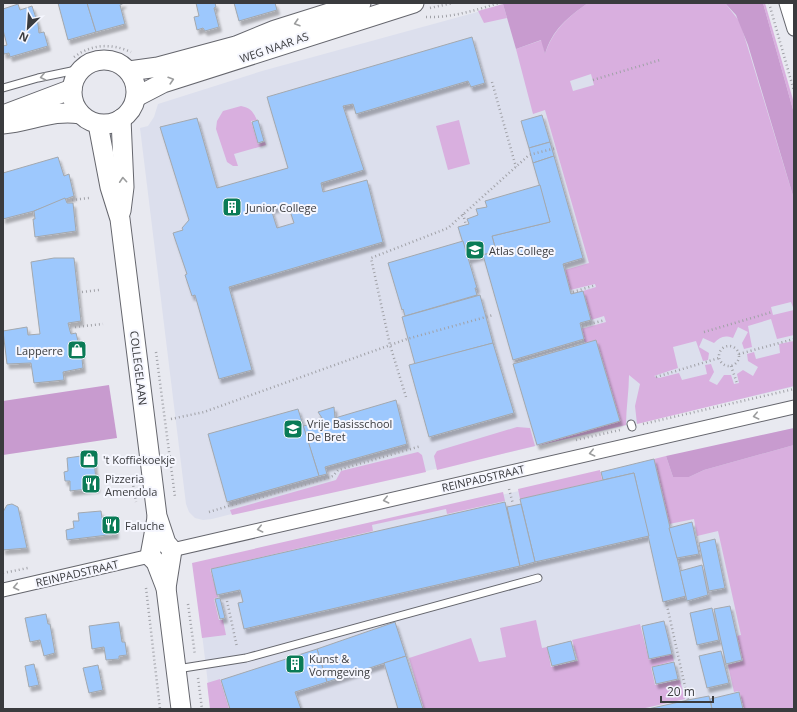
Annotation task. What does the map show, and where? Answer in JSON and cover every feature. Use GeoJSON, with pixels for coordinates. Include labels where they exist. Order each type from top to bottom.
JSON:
{"type":"FeatureCollection","features":[{"type":"Feature","properties":{"kind":"main road","name":"WEG NAAR AS"},"geometry":{"type":"LineString","coordinates":[[133,63],[158,67],[236,46],[275,30],[362,7],[422,9]]}},
{"type":"Feature","properties":{"kind":"main road","name":"WEG NAAR AS"},"geometry":{"type":"LineString","coordinates":[[136,97],[162,83],[241,59],[300,38],[328,15]]}},
{"type":"Feature","properties":{"kind":"main road"},"geometry":{"type":"LineString","coordinates":[[106,59],[133,63],[136,83],[136,97],[131,110],[121,119],[110,124],[98,124],[88,120],[80,114],[73,102],[72,89],[76,64],[106,59]]}},
{"type":"Feature","properties":{"kind":"main road"},"geometry":{"type":"LineString","coordinates":[[3,115],[72,89]]}},
{"type":"Feature","properties":{"kind":"main road"},"geometry":{"type":"LineString","coordinates":[[3,124],[18,123],[47,115],[71,112],[80,114]]}},
{"type":"Feature","properties":{"kind":"main road","name":"COLLEGELAAN"},"geometry":{"type":"LineString","coordinates":[[120,219],[124,186],[121,119]]}},
{"type":"Feature","properties":{"kind":"main road","name":"COLLEGELAAN"},"geometry":{"type":"LineString","coordinates":[[98,124],[110,187],[120,219],[157,516],[157,554],[166,588],[181,709]]}},
{"type":"Feature","properties":{"kind":"street"},"geometry":{"type":"LineString","coordinates":[[786,3],[794,29]]}},
{"type":"Feature","properties":{"kind":"street","name":"REINPADSTRAAT"},"geometry":{"type":"LineString","coordinates":[[3,590],[794,407]]}},
{"type":"Feature","properties":{"kind":"lane"},"geometry":{"type":"LineString","coordinates":[[3,88],[38,78],[76,64]]}},
{"type":"Feature","properties":{"kind":"lane"},"geometry":{"type":"LineString","coordinates":[[176,669],[240,659],[538,578]]}},
{"type":"Feature","properties":{"kind":"path"},"geometry":{"type":"LineString","coordinates":[[422,9],[453,3]]}},
{"type":"Feature","properties":{"kind":"path"},"geometry":{"type":"LineString","coordinates":[[422,9],[438,17],[470,12],[499,3]]}},
{"type":"Feature","properties":{"kind":"path"},"geometry":{"type":"LineString","coordinates":[[769,3],[794,91]]}},
{"type":"Feature","properties":{"kind":"path"},"geometry":{"type":"LineString","coordinates":[[76,64],[80,53],[101,45],[121,47],[133,63]]}},
{"type":"Feature","properties":{"kind":"path"},"geometry":{"type":"LineString","coordinates":[[593,80],[660,60]]}},
{"type":"Feature","properties":{"kind":"path"},"geometry":{"type":"LineString","coordinates":[[492,82],[516,167]]}},
{"type":"Feature","properties":{"kind":"path"},"geometry":{"type":"LineString","coordinates":[[406,397],[390,345],[371,258],[448,228],[529,155],[556,148]]}},
{"type":"Feature","properties":{"kind":"path"},"geometry":{"type":"LineString","coordinates":[[72,200],[89,198]]}},
{"type":"Feature","properties":{"kind":"path"},"geometry":{"type":"LineString","coordinates":[[463,214],[466,225]]}},
{"type":"Feature","properties":{"kind":"path"},"geometry":{"type":"LineString","coordinates":[[572,292],[596,285]]}},
{"type":"Feature","properties":{"kind":"path"},"geometry":{"type":"LineString","coordinates":[[82,292],[99,290]]}},
{"type":"Feature","properties":{"kind":"path"},"geometry":{"type":"LineString","coordinates":[[704,332],[772,312]]}},
{"type":"Feature","properties":{"kind":"path"},"geometry":{"type":"LineString","coordinates":[[171,419],[204,412],[390,345],[492,315]]}},
{"type":"Feature","properties":{"kind":"path"},"geometry":{"type":"LineString","coordinates":[[582,326],[606,320]]}},
{"type":"Feature","properties":{"kind":"path"},"geometry":{"type":"LineString","coordinates":[[75,327],[103,324]]}},
{"type":"Feature","properties":{"kind":"path"},"geometry":{"type":"LineString","coordinates":[[738,354],[794,339]]}},
{"type":"Feature","properties":{"kind":"path"},"geometry":{"type":"LineString","coordinates":[[726,346],[733,347],[738,354],[737,362],[731,366],[722,364],[719,358],[721,350],[726,346]]}},
{"type":"Feature","properties":{"kind":"path"},"geometry":{"type":"LineString","coordinates":[[656,377],[719,358]]}},
{"type":"Feature","properties":{"kind":"path"},"geometry":{"type":"LineString","coordinates":[[731,366],[737,383]]}},
{"type":"Feature","properties":{"kind":"path"},"geometry":{"type":"LineString","coordinates":[[632,425],[794,389]]}},
{"type":"Feature","properties":{"kind":"path"},"geometry":{"type":"LineString","coordinates":[[164,406],[171,465]]}},
{"type":"Feature","properties":{"kind":"path"},"geometry":{"type":"LineString","coordinates":[[255,498],[324,479],[333,476],[338,470],[421,446]]}},
{"type":"Feature","properties":{"kind":"path"},"geometry":{"type":"LineString","coordinates":[[509,489],[513,504]]}},
{"type":"Feature","properties":{"kind":"path"},"geometry":{"type":"LineString","coordinates":[[209,512],[248,500]]}},
{"type":"Feature","properties":{"kind":"path"},"geometry":{"type":"LineString","coordinates":[[227,601],[240,659]]}},
{"type":"Feature","properties":{"kind":"path"},"geometry":{"type":"LineString","coordinates":[[666,601],[688,700]]}},
{"type":"Feature","properties":{"kind":"path"},"geometry":{"type":"LineString","coordinates":[[148,618],[160,709]]}},
{"type":"Feature","properties":{"kind":"path"},"geometry":{"type":"LineString","coordinates":[[196,666],[202,709]]}},
{"type":"Feature","properties":{"kind":"shaded area","name":"Atlas College"},"geometry":{"type":"Polygon","coordinates":[[[510,3],[747,3],[794,177],[794,387],[212,519],[203,520],[195,518],[189,512],[186,504],[140,128],[148,126],[154,117],[158,104],[262,71],[510,3]]]}},
{"type":"Feature","properties":{"kind":"shaded area"},"geometry":{"type":"Polygon","coordinates":[[[588,3],[725,3],[740,22],[794,199],[794,310],[794,335],[777,339],[771,319],[748,326],[752,347],[744,349],[742,343],[748,332],[738,327],[733,338],[722,337],[714,343],[703,338],[699,347],[709,353],[708,360],[703,361],[696,341],[673,347],[678,368],[654,376],[659,378],[679,373],[682,380],[707,374],[705,365],[711,364],[714,372],[709,381],[717,385],[724,375],[731,375],[734,384],[739,383],[737,374],[743,370],[753,376],[758,367],[748,361],[747,354],[754,352],[756,359],[780,353],[779,344],[794,341],[794,386],[637,424],[635,406],[640,384],[629,375],[626,425],[536,446],[620,421],[596,340],[585,343],[581,329],[606,322],[604,316],[591,320],[583,291],[596,287],[595,284],[570,290],[565,270],[589,263],[545,110],[533,114],[516,49],[542,40],[545,54],[548,45],[557,31],[588,3]],[[591,74],[570,81],[573,91],[594,85],[591,74]],[[791,302],[771,307],[773,315],[794,310],[791,302]]]}},
{"type":"Feature","properties":{"kind":"shaded area"},"geometry":{"type":"Polygon","coordinates":[[[588,3],[567,19],[556,31],[545,54],[541,40],[516,49],[503,4],[588,3]]]}},
{"type":"Feature","properties":{"kind":"shaded area"},"geometry":{"type":"Polygon","coordinates":[[[725,3],[763,3],[794,113],[794,199],[748,45],[736,15],[725,3]]]}},
{"type":"Feature","properties":{"kind":"shaded area"},"geometry":{"type":"Polygon","coordinates":[[[763,3],[765,3],[794,103],[794,113],[763,3]]]}},
{"type":"Feature","properties":{"kind":"shaded area"},"geometry":{"type":"Polygon","coordinates":[[[503,4],[507,18],[484,23],[478,11],[503,4]]]}},
{"type":"Feature","properties":{"kind":"shaded area"},"geometry":{"type":"Polygon","coordinates":[[[241,106],[251,110],[254,114],[257,120],[251,121],[258,144],[265,142],[266,145],[234,154],[238,166],[233,166],[227,162],[216,129],[217,121],[223,111],[241,106]]]}},
{"type":"Feature","properties":{"kind":"shaded area"},"geometry":{"type":"Polygon","coordinates":[[[459,120],[470,164],[448,170],[436,126],[459,120]]]}},
{"type":"Feature","properties":{"kind":"shaded area"},"geometry":{"type":"Polygon","coordinates":[[[109,385],[117,438],[3,455],[3,401],[109,385]]]}},
{"type":"Feature","properties":{"kind":"shaded area"},"geometry":{"type":"Polygon","coordinates":[[[517,427],[530,428],[535,446],[437,470],[434,456],[437,451],[517,427]]]}},
{"type":"Feature","properties":{"kind":"shaded area"},"geometry":{"type":"Polygon","coordinates":[[[794,428],[794,709],[211,709],[199,609],[200,564],[794,428]]]}},
{"type":"Feature","properties":{"kind":"shaded area"},"geometry":{"type":"Polygon","coordinates":[[[794,428],[794,445],[704,470],[689,477],[673,477],[666,456],[794,428]]]}},
{"type":"Feature","properties":{"kind":"shaded area"},"geometry":{"type":"Polygon","coordinates":[[[794,445],[794,709],[744,709],[739,691],[734,692],[728,665],[743,661],[736,636],[741,635],[718,531],[697,536],[694,519],[669,524],[654,459],[666,456],[673,477],[689,477],[704,470],[794,445]]]}},
{"type":"Feature","properties":{"kind":"shaded area"},"geometry":{"type":"Polygon","coordinates":[[[418,452],[422,455],[426,472],[232,515],[230,510],[336,480],[341,471],[418,452]]]}},
{"type":"Feature","properties":{"kind":"shaded area"},"geometry":{"type":"Polygon","coordinates":[[[600,470],[602,480],[520,499],[518,489],[600,470]]]}},
{"type":"Feature","properties":{"kind":"shaded area"},"geometry":{"type":"Polygon","coordinates":[[[503,492],[505,501],[447,514],[446,509],[372,525],[373,531],[210,569],[218,597],[214,599],[219,620],[223,620],[226,635],[202,638],[192,563],[503,492]]]}},
{"type":"Feature","properties":{"kind":"shaded area"},"geometry":{"type":"Polygon","coordinates":[[[536,620],[542,648],[547,647],[551,667],[578,661],[572,640],[640,624],[649,660],[672,654],[674,661],[651,667],[655,685],[680,680],[685,699],[641,709],[424,709],[409,658],[471,638],[479,662],[506,657],[500,628],[536,620]]]}},
{"type":"Feature","properties":{"kind":"shaded area"},"geometry":{"type":"Polygon","coordinates":[[[220,679],[229,709],[210,709],[207,683],[220,679]]]}},
{"type":"Feature","properties":{"kind":"building"},"geometry":{"type":"Polygon","coordinates":[[[58,3],[87,3],[96,32],[68,40],[58,3]]]}},
{"type":"Feature","properties":{"kind":"building"},"geometry":{"type":"Polygon","coordinates":[[[87,3],[124,3],[120,5],[125,24],[96,32],[87,3]]]}},
{"type":"Feature","properties":{"kind":"building"},"geometry":{"type":"Polygon","coordinates":[[[196,3],[215,3],[216,7],[214,8],[219,27],[205,31],[203,28],[197,30],[194,17],[199,16],[196,3]]]}},
{"type":"Feature","properties":{"kind":"building"},"geometry":{"type":"Polygon","coordinates":[[[234,3],[275,3],[277,10],[239,21],[234,3]]]}},
{"type":"Feature","properties":{"kind":"building"},"geometry":{"type":"Polygon","coordinates":[[[18,4],[20,10],[32,6],[38,24],[39,33],[44,32],[48,46],[10,57],[9,53],[4,54],[3,50],[3,46],[7,45],[3,30],[3,9],[18,4]]]}},
{"type":"Feature","properties":{"kind":"building","name":"Junior College"},"geometry":{"type":"Polygon","coordinates":[[[472,37],[485,83],[471,87],[468,81],[356,114],[353,104],[343,106],[364,170],[321,183],[323,192],[367,180],[383,242],[229,287],[252,370],[219,379],[195,295],[192,296],[185,275],[187,274],[173,233],[183,230],[182,228],[189,220],[160,127],[197,118],[217,188],[288,168],[267,97],[472,37]],[[288,205],[271,209],[277,228],[294,223],[288,205]]]}},
{"type":"Feature","properties":{"kind":"building"},"geometry":{"type":"Polygon","coordinates":[[[542,115],[550,142],[529,148],[521,121],[542,115]]]}},
{"type":"Feature","properties":{"kind":"building"},"geometry":{"type":"Polygon","coordinates":[[[258,120],[264,141],[258,143],[252,122],[258,120]]]}},
{"type":"Feature","properties":{"kind":"building"},"geometry":{"type":"Polygon","coordinates":[[[550,142],[554,156],[533,163],[529,148],[550,142]]]}},
{"type":"Feature","properties":{"kind":"building"},"geometry":{"type":"Polygon","coordinates":[[[554,156],[583,258],[563,264],[571,294],[583,291],[591,320],[580,323],[584,339],[513,360],[483,255],[496,251],[492,236],[550,222],[533,163],[554,156]]]}},
{"type":"Feature","properties":{"kind":"building"},"geometry":{"type":"Polygon","coordinates":[[[58,157],[64,176],[69,174],[74,196],[34,211],[3,219],[3,173],[58,157]]]}},
{"type":"Feature","properties":{"kind":"building"},"geometry":{"type":"Polygon","coordinates":[[[540,185],[550,222],[492,236],[496,251],[468,259],[458,227],[469,224],[467,219],[478,215],[476,209],[487,207],[485,201],[540,185]]]}},
{"type":"Feature","properties":{"kind":"building"},"geometry":{"type":"Polygon","coordinates":[[[65,198],[67,203],[73,203],[76,231],[35,237],[33,219],[35,219],[34,211],[65,198]]]}},
{"type":"Feature","properties":{"kind":"building"},"geometry":{"type":"Polygon","coordinates":[[[463,241],[477,288],[475,288],[477,295],[405,316],[388,263],[463,241]]]}},
{"type":"Feature","properties":{"kind":"building"},"geometry":{"type":"Polygon","coordinates":[[[54,258],[74,258],[81,321],[68,323],[71,334],[76,333],[78,341],[80,341],[83,368],[63,372],[64,380],[34,383],[31,363],[7,364],[3,331],[27,327],[28,335],[40,334],[31,262],[54,258]]]}},
{"type":"Feature","properties":{"kind":"building"},"geometry":{"type":"Polygon","coordinates":[[[480,295],[493,343],[415,364],[402,317],[480,295]]]}},
{"type":"Feature","properties":{"kind":"building"},"geometry":{"type":"Polygon","coordinates":[[[596,340],[620,421],[537,445],[513,364],[596,340]]]}},
{"type":"Feature","properties":{"kind":"building"},"geometry":{"type":"Polygon","coordinates":[[[493,343],[514,413],[429,437],[409,365],[493,343]]]}},
{"type":"Feature","properties":{"kind":"building"},"geometry":{"type":"Polygon","coordinates":[[[396,400],[407,444],[325,467],[327,474],[319,476],[303,426],[324,421],[318,412],[334,407],[335,418],[396,400]]]}},
{"type":"Feature","properties":{"kind":"building"},"geometry":{"type":"Polygon","coordinates":[[[298,409],[319,476],[227,502],[208,434],[298,409]]]}},
{"type":"Feature","properties":{"kind":"building"},"geometry":{"type":"Polygon","coordinates":[[[93,452],[97,488],[70,491],[70,481],[65,481],[64,472],[68,471],[67,458],[81,456],[81,453],[93,452]]]}},
{"type":"Feature","properties":{"kind":"building"},"geometry":{"type":"Polygon","coordinates":[[[654,459],[686,596],[663,602],[634,473],[603,480],[601,472],[654,459]]]}},
{"type":"Feature","properties":{"kind":"building"},"geometry":{"type":"Polygon","coordinates":[[[634,473],[649,536],[535,562],[520,499],[634,473]]]}},
{"type":"Feature","properties":{"kind":"building"},"geometry":{"type":"Polygon","coordinates":[[[505,502],[520,566],[244,629],[238,603],[243,602],[240,590],[217,595],[211,569],[505,502]]]}},
{"type":"Feature","properties":{"kind":"building"},"geometry":{"type":"Polygon","coordinates":[[[12,504],[18,507],[27,548],[3,550],[3,512],[7,505],[12,504]]]}},
{"type":"Feature","properties":{"kind":"building"},"geometry":{"type":"Polygon","coordinates":[[[521,504],[535,562],[520,566],[507,507],[521,504]]]}},
{"type":"Feature","properties":{"kind":"building"},"geometry":{"type":"Polygon","coordinates":[[[101,511],[102,518],[114,516],[116,534],[67,540],[66,530],[74,528],[73,521],[79,521],[78,513],[101,511]]]}},
{"type":"Feature","properties":{"kind":"building"},"geometry":{"type":"Polygon","coordinates":[[[692,522],[699,554],[677,558],[669,528],[692,522]]]}},
{"type":"Feature","properties":{"kind":"building"},"geometry":{"type":"Polygon","coordinates":[[[715,539],[725,588],[709,591],[699,543],[715,539]]]}},
{"type":"Feature","properties":{"kind":"building"},"geometry":{"type":"Polygon","coordinates":[[[702,565],[708,595],[687,601],[680,571],[702,565]]]}},
{"type":"Feature","properties":{"kind":"building"},"geometry":{"type":"Polygon","coordinates":[[[220,598],[225,618],[220,619],[215,599],[220,598]]]}},
{"type":"Feature","properties":{"kind":"building"},"geometry":{"type":"Polygon","coordinates":[[[730,606],[742,660],[726,664],[714,609],[730,606]]]}},
{"type":"Feature","properties":{"kind":"building"},"geometry":{"type":"Polygon","coordinates":[[[712,608],[719,640],[697,645],[690,613],[712,608]]]}},
{"type":"Feature","properties":{"kind":"building"},"geometry":{"type":"Polygon","coordinates":[[[46,614],[48,624],[50,624],[55,653],[44,656],[40,640],[30,642],[25,618],[46,614]]]}},
{"type":"Feature","properties":{"kind":"building"},"geometry":{"type":"Polygon","coordinates":[[[664,621],[672,654],[649,659],[642,626],[664,621]]]}},
{"type":"Feature","properties":{"kind":"building"},"geometry":{"type":"Polygon","coordinates":[[[119,622],[122,642],[125,642],[127,655],[119,656],[119,659],[106,660],[104,647],[92,649],[89,626],[119,622]]]}},
{"type":"Feature","properties":{"kind":"building"},"geometry":{"type":"Polygon","coordinates":[[[395,622],[406,656],[327,682],[317,649],[395,622]]]}},
{"type":"Feature","properties":{"kind":"building"},"geometry":{"type":"Polygon","coordinates":[[[571,641],[576,660],[552,666],[547,647],[571,641]]]}},
{"type":"Feature","properties":{"kind":"building","name":"Kunst & Vormgeving"},"geometry":{"type":"Polygon","coordinates":[[[317,649],[327,682],[295,692],[301,709],[230,709],[221,680],[317,649]]]}},
{"type":"Feature","properties":{"kind":"building"},"geometry":{"type":"Polygon","coordinates":[[[721,651],[729,683],[707,688],[699,656],[721,651]]]}},
{"type":"Feature","properties":{"kind":"building"},"geometry":{"type":"Polygon","coordinates":[[[406,656],[423,709],[398,709],[384,663],[406,656]]]}},
{"type":"Feature","properties":{"kind":"building"},"geometry":{"type":"Polygon","coordinates":[[[674,662],[678,679],[656,684],[652,667],[674,662]]]}},
{"type":"Feature","properties":{"kind":"building"},"geometry":{"type":"Polygon","coordinates":[[[34,664],[39,685],[29,687],[25,666],[34,664]]]}},
{"type":"Feature","properties":{"kind":"building"},"geometry":{"type":"Polygon","coordinates":[[[98,665],[103,690],[89,693],[83,668],[98,665]]]}},
{"type":"Feature","properties":{"kind":"building"},"geometry":{"type":"Polygon","coordinates":[[[739,692],[743,709],[712,709],[710,699],[739,692]]]}},
{"type":"Feature","properties":{"kind":"building"},"geometry":{"type":"Polygon","coordinates":[[[709,696],[712,709],[648,709],[688,700],[709,696]]]}},
{"type":"Feature","properties":{"kind":"place","name":"Junior College"},"geometry":{"type":"Point","coordinates":[232,207]}},
{"type":"Feature","properties":{"kind":"place","name":"Atlas College"},"geometry":{"type":"Point","coordinates":[475,250]}},
{"type":"Feature","properties":{"kind":"place","name":"Lapperre"},"geometry":{"type":"Point","coordinates":[77,350]}},
{"type":"Feature","properties":{"kind":"place","name":"Vrije Basisschool De Bret"},"geometry":{"type":"Point","coordinates":[293,429]}},
{"type":"Feature","properties":{"kind":"place","name":"'t Koffiekoekje"},"geometry":{"type":"Point","coordinates":[89,459]}},
{"type":"Feature","properties":{"kind":"place","name":"Pizzeria Amendola"},"geometry":{"type":"Point","coordinates":[91,484]}},
{"type":"Feature","properties":{"kind":"place","name":"Faluche"},"geometry":{"type":"Point","coordinates":[111,525]}},
{"type":"Feature","properties":{"kind":"place","name":"Kunst & Vormgeving"},"geometry":{"type":"Point","coordinates":[295,664]}}]}
